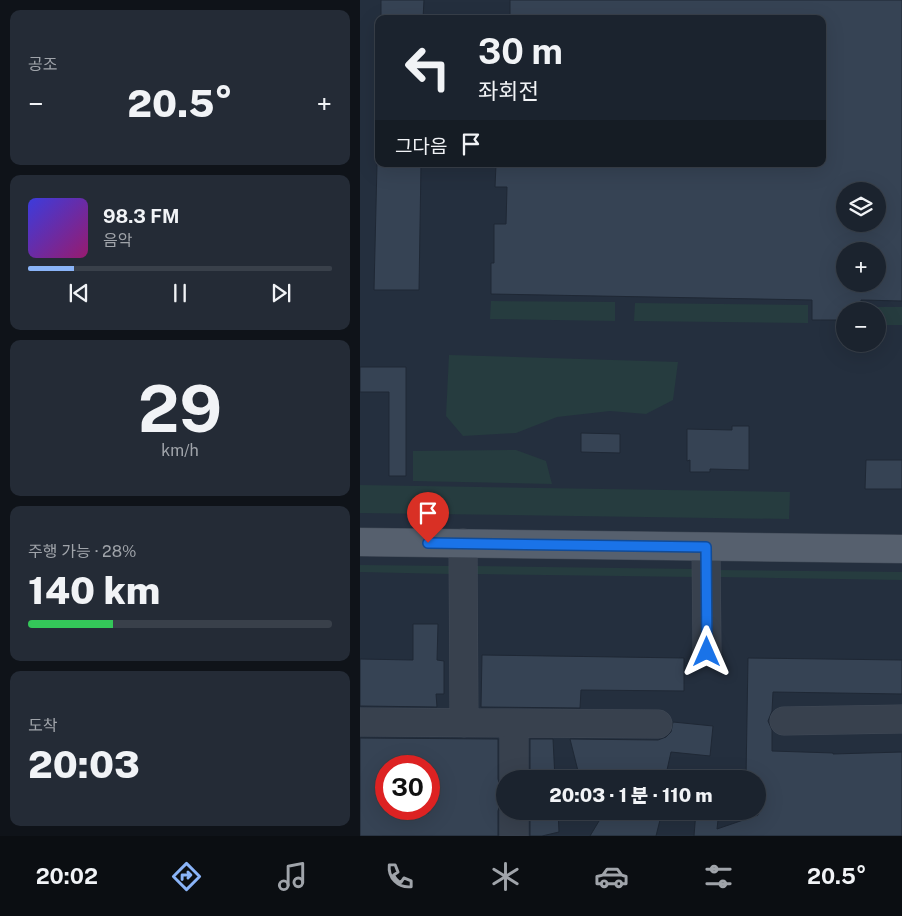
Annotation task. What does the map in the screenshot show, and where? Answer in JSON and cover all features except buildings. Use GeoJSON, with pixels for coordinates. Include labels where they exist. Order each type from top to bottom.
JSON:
{"type":"FeatureCollection","features":[{"type":"Feature","properties":{"kind":"main road"},"geometry":{"type":"LineString","coordinates":[[360,542],[902,549]]}},
{"type":"Feature","properties":{"kind":"street"},"geometry":{"type":"LineString","coordinates":[[463,544],[464,723]]}},
{"type":"Feature","properties":{"kind":"street"},"geometry":{"type":"LineString","coordinates":[[706,547],[707,652]]}},
{"type":"Feature","properties":{"kind":"street"},"geometry":{"type":"LineString","coordinates":[[784,721],[902,720]]}},
{"type":"Feature","properties":{"kind":"street"},"geometry":{"type":"LineString","coordinates":[[360,722],[658,724]]}},
{"type":"Feature","properties":{"kind":"street"},"geometry":{"type":"LineString","coordinates":[[514,724],[514,770]]}},
{"type":"Feature","properties":{"kind":"street"},"geometry":{"type":"LineString","coordinates":[[514,820],[514,836]]}},
{"type":"Feature","properties":{"kind":"green space"},"geometry":{"type":"Polygon","coordinates":[[[491,301],[615,302],[615,321],[490,319],[491,301]]]}},
{"type":"Feature","properties":{"kind":"green space"},"geometry":{"type":"Polygon","coordinates":[[[635,303],[808,305],[808,323],[634,321],[635,303]]]}},
{"type":"Feature","properties":{"kind":"green space"},"geometry":{"type":"Polygon","coordinates":[[[886,307],[902,307],[902,325],[886,325],[886,307]]]}},
{"type":"Feature","properties":{"kind":"green space"},"geometry":{"type":"Polygon","coordinates":[[[449,355],[678,362],[673,400],[646,414],[610,411],[557,417],[516,433],[463,436],[446,416],[449,355]]]}},
{"type":"Feature","properties":{"kind":"green space"},"geometry":{"type":"Polygon","coordinates":[[[516,450],[546,461],[552,484],[413,481],[413,451],[516,450]]]}},
{"type":"Feature","properties":{"kind":"green space"},"geometry":{"type":"Polygon","coordinates":[[[360,485],[790,492],[789,519],[360,513],[360,485]]]}},
{"type":"Feature","properties":{"kind":"green space"},"geometry":{"type":"Polygon","coordinates":[[[360,565],[449,566],[449,574],[360,572],[360,565]]]}},
{"type":"Feature","properties":{"kind":"green space"},"geometry":{"type":"Polygon","coordinates":[[[476,566],[695,569],[695,577],[476,574],[476,566]]]}},
{"type":"Feature","properties":{"kind":"green space"},"geometry":{"type":"Polygon","coordinates":[[[718,570],[902,572],[902,580],[718,577],[718,570]]]}},
{"type":"Feature","properties":{"kind":"route"},"geometry":{"type":"LineString","coordinates":[[428,543],[706,547],[707,652]]}}]}
